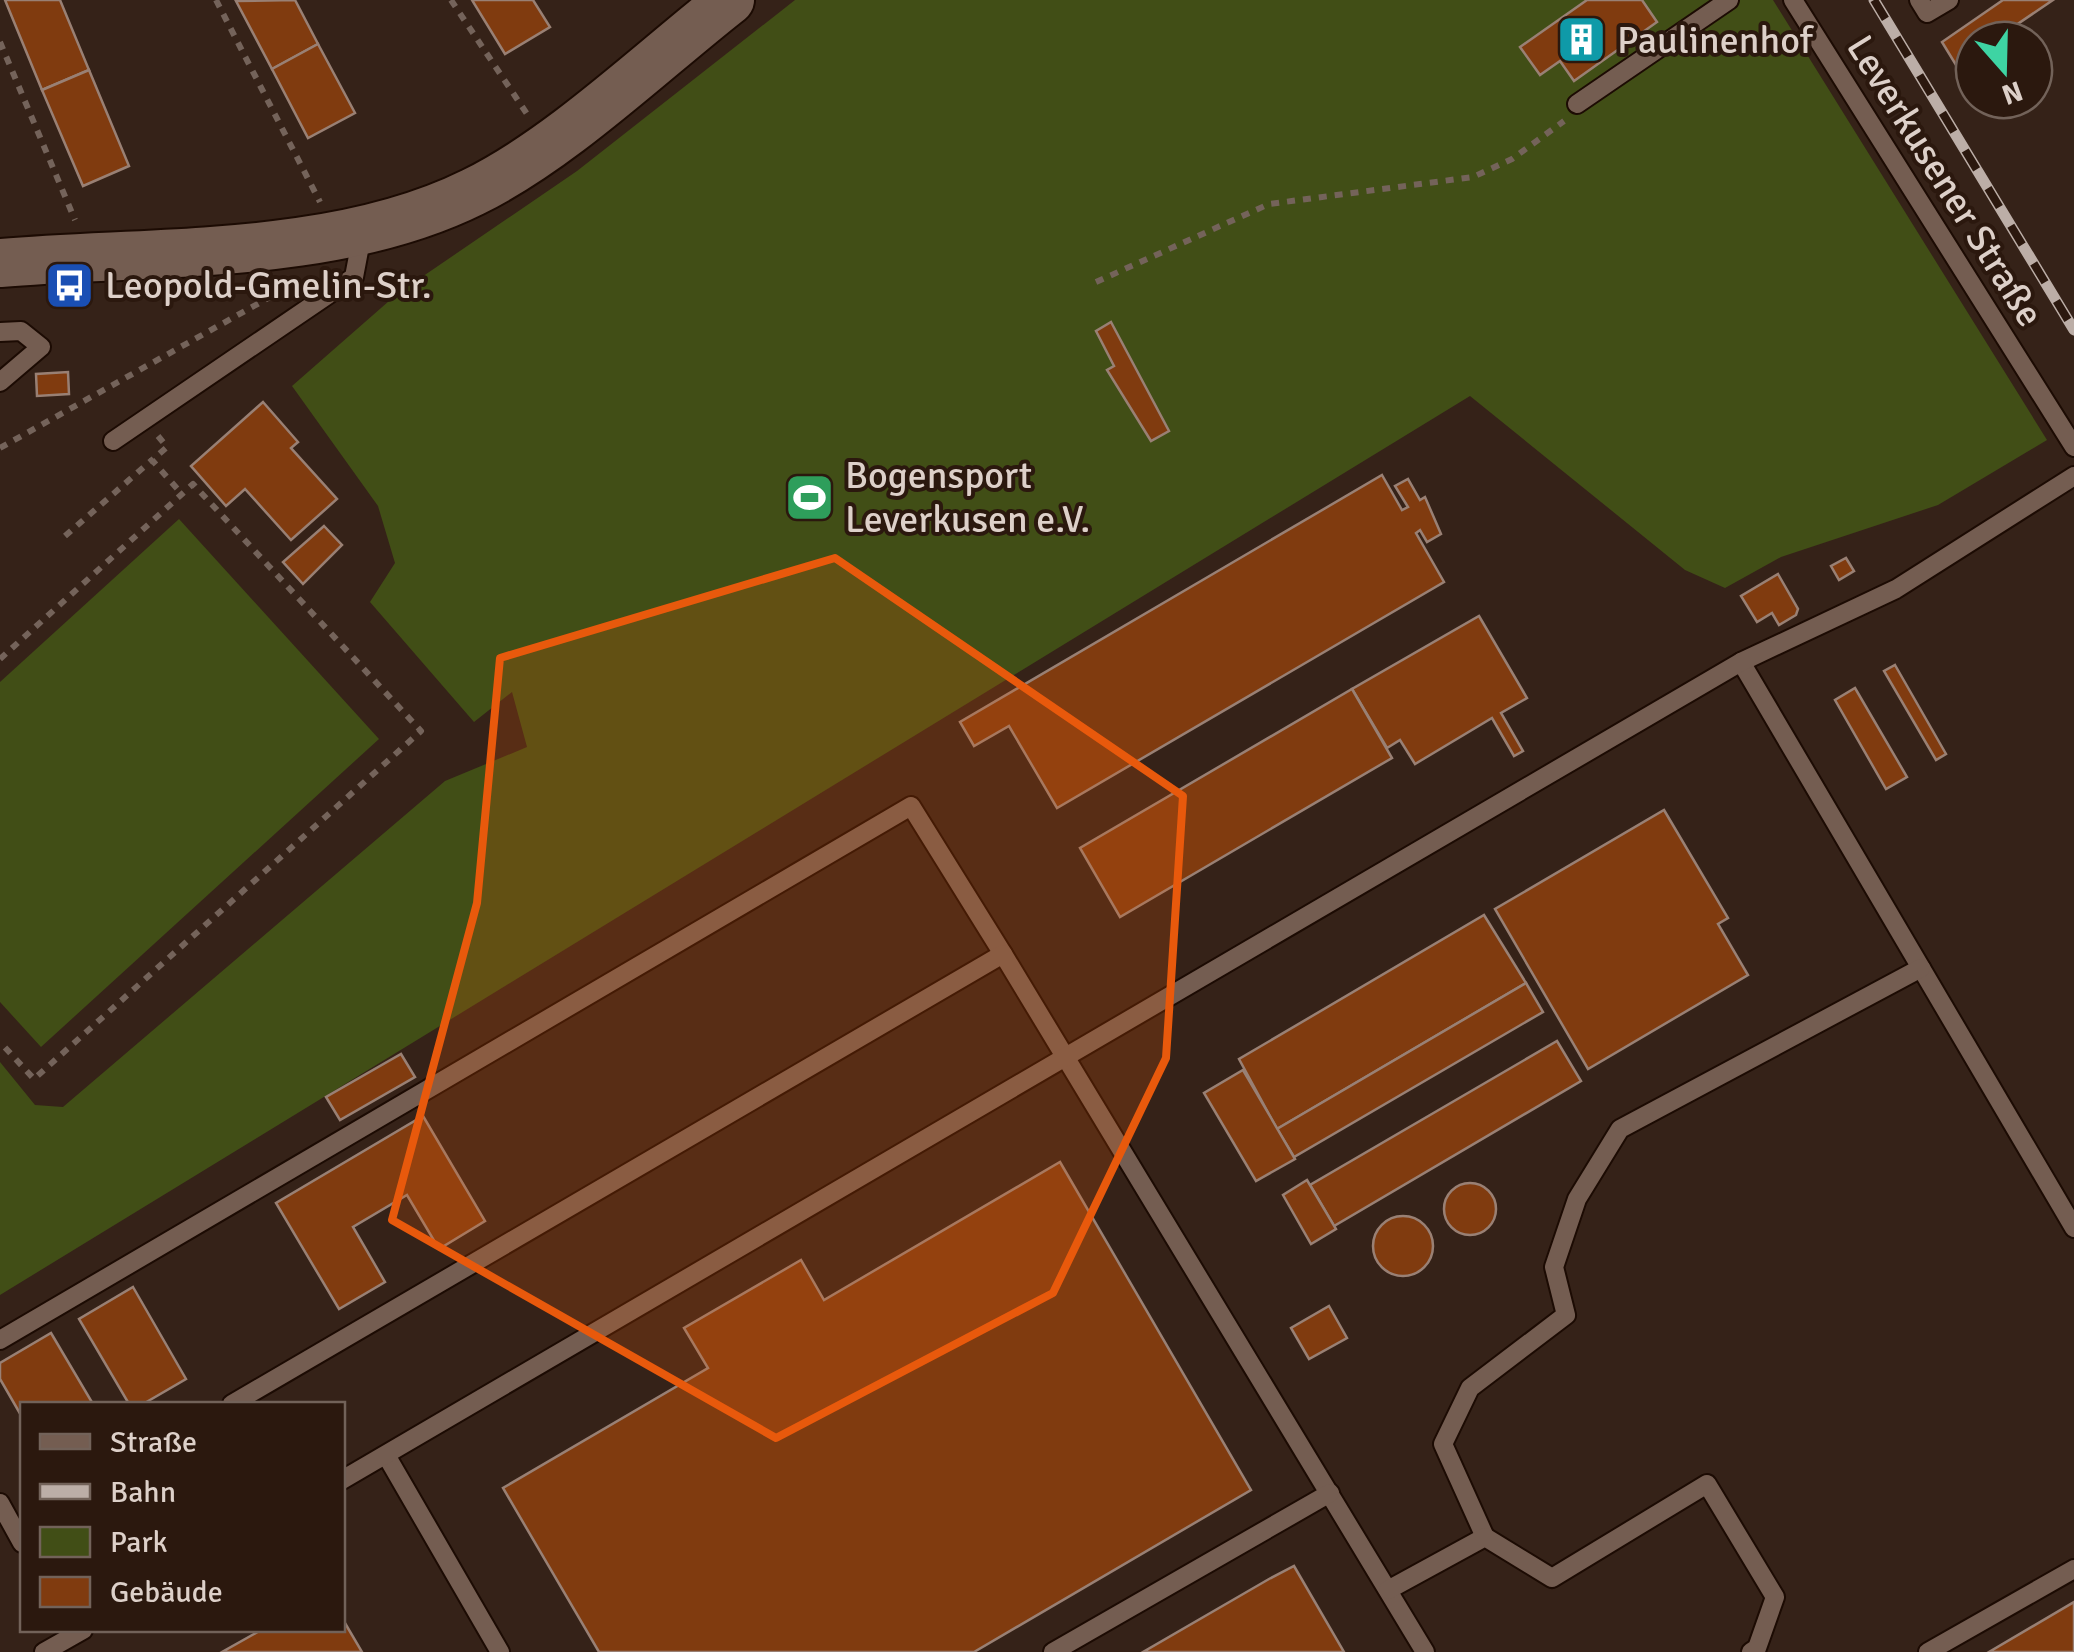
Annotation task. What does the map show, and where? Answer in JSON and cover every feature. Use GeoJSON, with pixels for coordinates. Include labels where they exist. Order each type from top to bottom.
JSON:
{"type":"FeatureCollection","features":[{"type":"Feature","properties":{"kind":"street"},"geometry":{"type":"LineString","coordinates":[[0,263],[155,254],[350,232],[424,213],[476,192],[549,144],[730,0]]}},
{"type":"Feature","properties":{"kind":"lane"},"geometry":{"type":"LineString","coordinates":[[1577,104],[1729,0]]}},
{"type":"Feature","properties":{"kind":"lane","name":"Leverkusener Straße"},"geometry":{"type":"LineString","coordinates":[[1792,0],[2074,446]]}},
{"type":"Feature","properties":{"kind":"lane"},"geometry":{"type":"LineString","coordinates":[[1919,0],[1927,13],[1949,0]]}},
{"type":"Feature","properties":{"kind":"lane"},"geometry":{"type":"LineString","coordinates":[[114,441],[354,277],[350,232]]}},
{"type":"Feature","properties":{"kind":"lane"},"geometry":{"type":"LineString","coordinates":[[0,332],[21,331],[42,347],[0,382]]}},
{"type":"Feature","properties":{"kind":"lane"},"geometry":{"type":"LineString","coordinates":[[345,1478],[1741,662],[1896,589],[2074,476]]}},
{"type":"Feature","properties":{"kind":"lane"},"geometry":{"type":"LineString","coordinates":[[1741,662],[2074,1228]]}},
{"type":"Feature","properties":{"kind":"lane"},"geometry":{"type":"LineString","coordinates":[[0,1340],[911,806],[1066,1054],[1425,1652]]}},
{"type":"Feature","properties":{"kind":"lane"},"geometry":{"type":"LineString","coordinates":[[235,1402],[1003,954]]}},
{"type":"Feature","properties":{"kind":"lane"},"geometry":{"type":"LineString","coordinates":[[1751,1652],[1757,1648],[1775,1597],[1707,1484],[1552,1578],[1485,1537],[1443,1444],[1470,1388],[1566,1315],[1554,1267],[1577,1199],[1620,1129],[1921,968]]}},
{"type":"Feature","properties":{"kind":"lane"},"geometry":{"type":"LineString","coordinates":[[386,1454],[500,1652]]}},
{"type":"Feature","properties":{"kind":"lane"},"geometry":{"type":"LineString","coordinates":[[1053,1652],[1330,1493]]}},
{"type":"Feature","properties":{"kind":"lane"},"geometry":{"type":"LineString","coordinates":[[0,1503],[20,1533]]}},
{"type":"Feature","properties":{"kind":"lane"},"geometry":{"type":"LineString","coordinates":[[1388,1590],[1485,1537]]}},
{"type":"Feature","properties":{"kind":"lane"},"geometry":{"type":"LineString","coordinates":[[1928,1652],[2074,1569]]}},
{"type":"Feature","properties":{"kind":"lane"},"geometry":{"type":"LineString","coordinates":[[44,1652],[75,1632]]}},
{"type":"Feature","properties":{"kind":"path"},"geometry":{"type":"LineString","coordinates":[[216,0],[350,232]]}},
{"type":"Feature","properties":{"kind":"path"},"geometry":{"type":"LineString","coordinates":[[451,0],[490,65],[549,144]]}},
{"type":"Feature","properties":{"kind":"path"},"geometry":{"type":"LineString","coordinates":[[0,42],[74,214],[82,256]]}},
{"type":"Feature","properties":{"kind":"path"},"geometry":{"type":"LineString","coordinates":[[1096,282],[1269,204],[1397,191],[1473,177],[1512,159],[1568,118],[1577,104]]}},
{"type":"Feature","properties":{"kind":"path"},"geometry":{"type":"LineString","coordinates":[[0,448],[305,277]]}},
{"type":"Feature","properties":{"kind":"path"},"geometry":{"type":"LineString","coordinates":[[65,536],[167,446],[144,420]]}},
{"type":"Feature","properties":{"kind":"path"},"geometry":{"type":"LineString","coordinates":[[152,460],[181,493]]}},
{"type":"Feature","properties":{"kind":"path"},"geometry":{"type":"LineString","coordinates":[[0,659],[193,484],[421,731],[34,1079],[0,1042]]}},
{"type":"Feature","properties":{"kind":"highlighted area"},"geometry":{"type":"Polygon","coordinates":[[[835,558],[1183,796],[1166,1058],[1053,1293],[776,1438],[392,1220],[477,903],[500,658],[835,558]]]}},
{"type":"Feature","properties":{"kind":"green space"},"geometry":{"type":"Polygon","coordinates":[[[795,0],[1773,0],[2047,440],[1938,505],[1781,557],[1725,588],[1685,570],[1470,396],[0,1295],[0,1062],[35,1105],[63,1107],[445,781],[527,747],[512,692],[474,722],[370,602],[395,563],[378,506],[292,386],[397,294],[577,171],[795,0]]]}},
{"type":"Feature","properties":{"kind":"green space"},"geometry":{"type":"Polygon","coordinates":[[[179,519],[379,739],[41,1047],[0,1002],[0,682],[179,519]]]}},
{"type":"Feature","properties":{"kind":"building"},"geometry":{"type":"Polygon","coordinates":[[[5,0],[60,0],[89,70],[42,90],[5,0]]]}},
{"type":"Feature","properties":{"kind":"building"},"geometry":{"type":"Polygon","coordinates":[[[295,0],[318,44],[272,69],[236,1],[295,0]]]}},
{"type":"Feature","properties":{"kind":"building"},"geometry":{"type":"Polygon","coordinates":[[[472,0],[533,0],[550,27],[505,54],[472,0]]]}},
{"type":"Feature","properties":{"kind":"building","name":"Paulinenhof"},"geometry":{"type":"Polygon","coordinates":[[[1587,0],[1642,0],[1657,22],[1574,81],[1560,61],[1540,75],[1520,47],[1587,0]]]}},
{"type":"Feature","properties":{"kind":"building"},"geometry":{"type":"Polygon","coordinates":[[[2003,0],[2053,0],[2024,20],[1974,20],[2003,0]]]}},
{"type":"Feature","properties":{"kind":"building"},"geometry":{"type":"Polygon","coordinates":[[[1954,34],[1954,62],[1942,42],[1954,34]]]}},
{"type":"Feature","properties":{"kind":"building"},"geometry":{"type":"Polygon","coordinates":[[[318,44],[355,113],[308,138],[272,69],[318,44]]]}},
{"type":"Feature","properties":{"kind":"building"},"geometry":{"type":"Polygon","coordinates":[[[89,70],[129,166],[83,186],[42,90],[89,70]]]}},
{"type":"Feature","properties":{"kind":"building"},"geometry":{"type":"Polygon","coordinates":[[[1111,322],[1169,431],[1151,441],[1107,370],[1114,366],[1096,331],[1111,322]]]}},
{"type":"Feature","properties":{"kind":"building"},"geometry":{"type":"Polygon","coordinates":[[[68,372],[69,394],[37,396],[36,374],[68,372]]]}},
{"type":"Feature","properties":{"kind":"building"},"geometry":{"type":"Polygon","coordinates":[[[263,402],[298,442],[291,448],[337,499],[291,540],[245,489],[226,506],[191,466],[263,402]]]}},
{"type":"Feature","properties":{"kind":"building"},"geometry":{"type":"Polygon","coordinates":[[[1382,475],[1402,510],[1408,507],[1395,486],[1408,479],[1420,500],[1425,497],[1441,534],[1427,542],[1420,530],[1416,533],[1444,582],[1057,808],[1009,726],[974,746],[960,722],[1382,475]]]}},
{"type":"Feature","properties":{"kind":"building"},"geometry":{"type":"Polygon","coordinates":[[[324,526],[342,545],[303,584],[283,562],[324,526]]]}},
{"type":"Feature","properties":{"kind":"building"},"geometry":{"type":"Polygon","coordinates":[[[1846,558],[1854,571],[1839,580],[1831,566],[1846,558]]]}},
{"type":"Feature","properties":{"kind":"building"},"geometry":{"type":"Polygon","coordinates":[[[1778,574],[1798,609],[1796,615],[1779,625],[1772,613],[1757,622],[1741,596],[1778,574]]]}},
{"type":"Feature","properties":{"kind":"building"},"geometry":{"type":"Polygon","coordinates":[[[1479,616],[1527,698],[1501,713],[1523,751],[1514,756],[1492,718],[1415,764],[1400,740],[1387,748],[1352,689],[1479,616]]]}},
{"type":"Feature","properties":{"kind":"building"},"geometry":{"type":"Polygon","coordinates":[[[1895,665],[1946,754],[1936,760],[1884,671],[1895,665]]]}},
{"type":"Feature","properties":{"kind":"building"},"geometry":{"type":"Polygon","coordinates":[[[1855,688],[1907,777],[1886,789],[1835,700],[1855,688]]]}},
{"type":"Feature","properties":{"kind":"building"},"geometry":{"type":"Polygon","coordinates":[[[1352,689],[1392,758],[1120,917],[1080,848],[1352,689]]]}},
{"type":"Feature","properties":{"kind":"building"},"geometry":{"type":"Polygon","coordinates":[[[1664,810],[1728,918],[1718,924],[1748,975],[1588,1069],[1495,909],[1664,810]]]}},
{"type":"Feature","properties":{"kind":"building"},"geometry":{"type":"Polygon","coordinates":[[[1484,915],[1526,983],[1277,1129],[1239,1059],[1484,915]]]}},
{"type":"Feature","properties":{"kind":"building"},"geometry":{"type":"Polygon","coordinates":[[[1526,983],[1543,1012],[1294,1157],[1277,1129],[1526,983]]]}},
{"type":"Feature","properties":{"kind":"building"},"geometry":{"type":"Polygon","coordinates":[[[1557,1041],[1581,1081],[1334,1226],[1310,1185],[1557,1041]]]}},
{"type":"Feature","properties":{"kind":"building"},"geometry":{"type":"Polygon","coordinates":[[[401,1054],[415,1077],[340,1120],[326,1097],[401,1054]]]}},
{"type":"Feature","properties":{"kind":"building"},"geometry":{"type":"Polygon","coordinates":[[[1243,1070],[1295,1159],[1256,1181],[1204,1093],[1243,1070]]]}},
{"type":"Feature","properties":{"kind":"building"},"geometry":{"type":"Polygon","coordinates":[[[423,1116],[485,1221],[439,1249],[407,1195],[353,1227],[385,1282],[339,1309],[276,1203],[423,1116]]]}},
{"type":"Feature","properties":{"kind":"building"},"geometry":{"type":"Polygon","coordinates":[[[1060,1162],[1251,1490],[974,1652],[599,1652],[503,1488],[708,1368],[684,1328],[801,1260],[824,1300],[1060,1162]]]}},
{"type":"Feature","properties":{"kind":"building"},"geometry":{"type":"Polygon","coordinates":[[[1307,1180],[1336,1229],[1311,1244],[1283,1195],[1307,1180]]]}},
{"type":"Feature","properties":{"kind":"building"},"geometry":{"type":"Polygon","coordinates":[[[1470,1183],[1488,1191],[1496,1209],[1488,1227],[1470,1235],[1452,1227],[1444,1209],[1452,1191],[1470,1183]]]}},
{"type":"Feature","properties":{"kind":"building"},"geometry":{"type":"Polygon","coordinates":[[[1403,1216],[1424,1225],[1433,1246],[1424,1267],[1403,1276],[1382,1267],[1373,1246],[1382,1225],[1403,1216]]]}},
{"type":"Feature","properties":{"kind":"building"},"geometry":{"type":"Polygon","coordinates":[[[133,1287],[186,1379],[146,1402],[128,1402],[79,1319],[133,1287]]]}},
{"type":"Feature","properties":{"kind":"building"},"geometry":{"type":"Polygon","coordinates":[[[1329,1306],[1347,1338],[1309,1359],[1291,1328],[1329,1306]]]}},
{"type":"Feature","properties":{"kind":"building"},"geometry":{"type":"Polygon","coordinates":[[[51,1333],[92,1402],[20,1402],[20,1414],[0,1379],[0,1363],[51,1333]]]}},
{"type":"Feature","properties":{"kind":"building"},"geometry":{"type":"Polygon","coordinates":[[[1294,1566],[1344,1652],[1143,1652],[1269,1579],[1294,1566]]]}},
{"type":"Feature","properties":{"kind":"building"},"geometry":{"type":"Polygon","coordinates":[[[2074,1602],[2074,1652],[1989,1652],[2074,1602]]]}},
{"type":"Feature","properties":{"kind":"building"},"geometry":{"type":"Polygon","coordinates":[[[345,1623],[362,1652],[222,1652],[257,1632],[345,1632],[345,1623]]]}},
{"type":"Feature","properties":{"kind":"railway"},"geometry":{"type":"LineString","coordinates":[[1874,0],[2074,330]]}},
{"type":"Feature","properties":{"kind":"place","name":"Paulinenhof"},"geometry":{"type":"Point","coordinates":[1582,40]}},
{"type":"Feature","properties":{"kind":"place","name":"Leopold-Gmelin-Str."},"geometry":{"type":"Point","coordinates":[70,285]}},
{"type":"Feature","properties":{"kind":"place","name":"Bogensport Leverkusen e.V."},"geometry":{"type":"Point","coordinates":[810,497]}}]}
